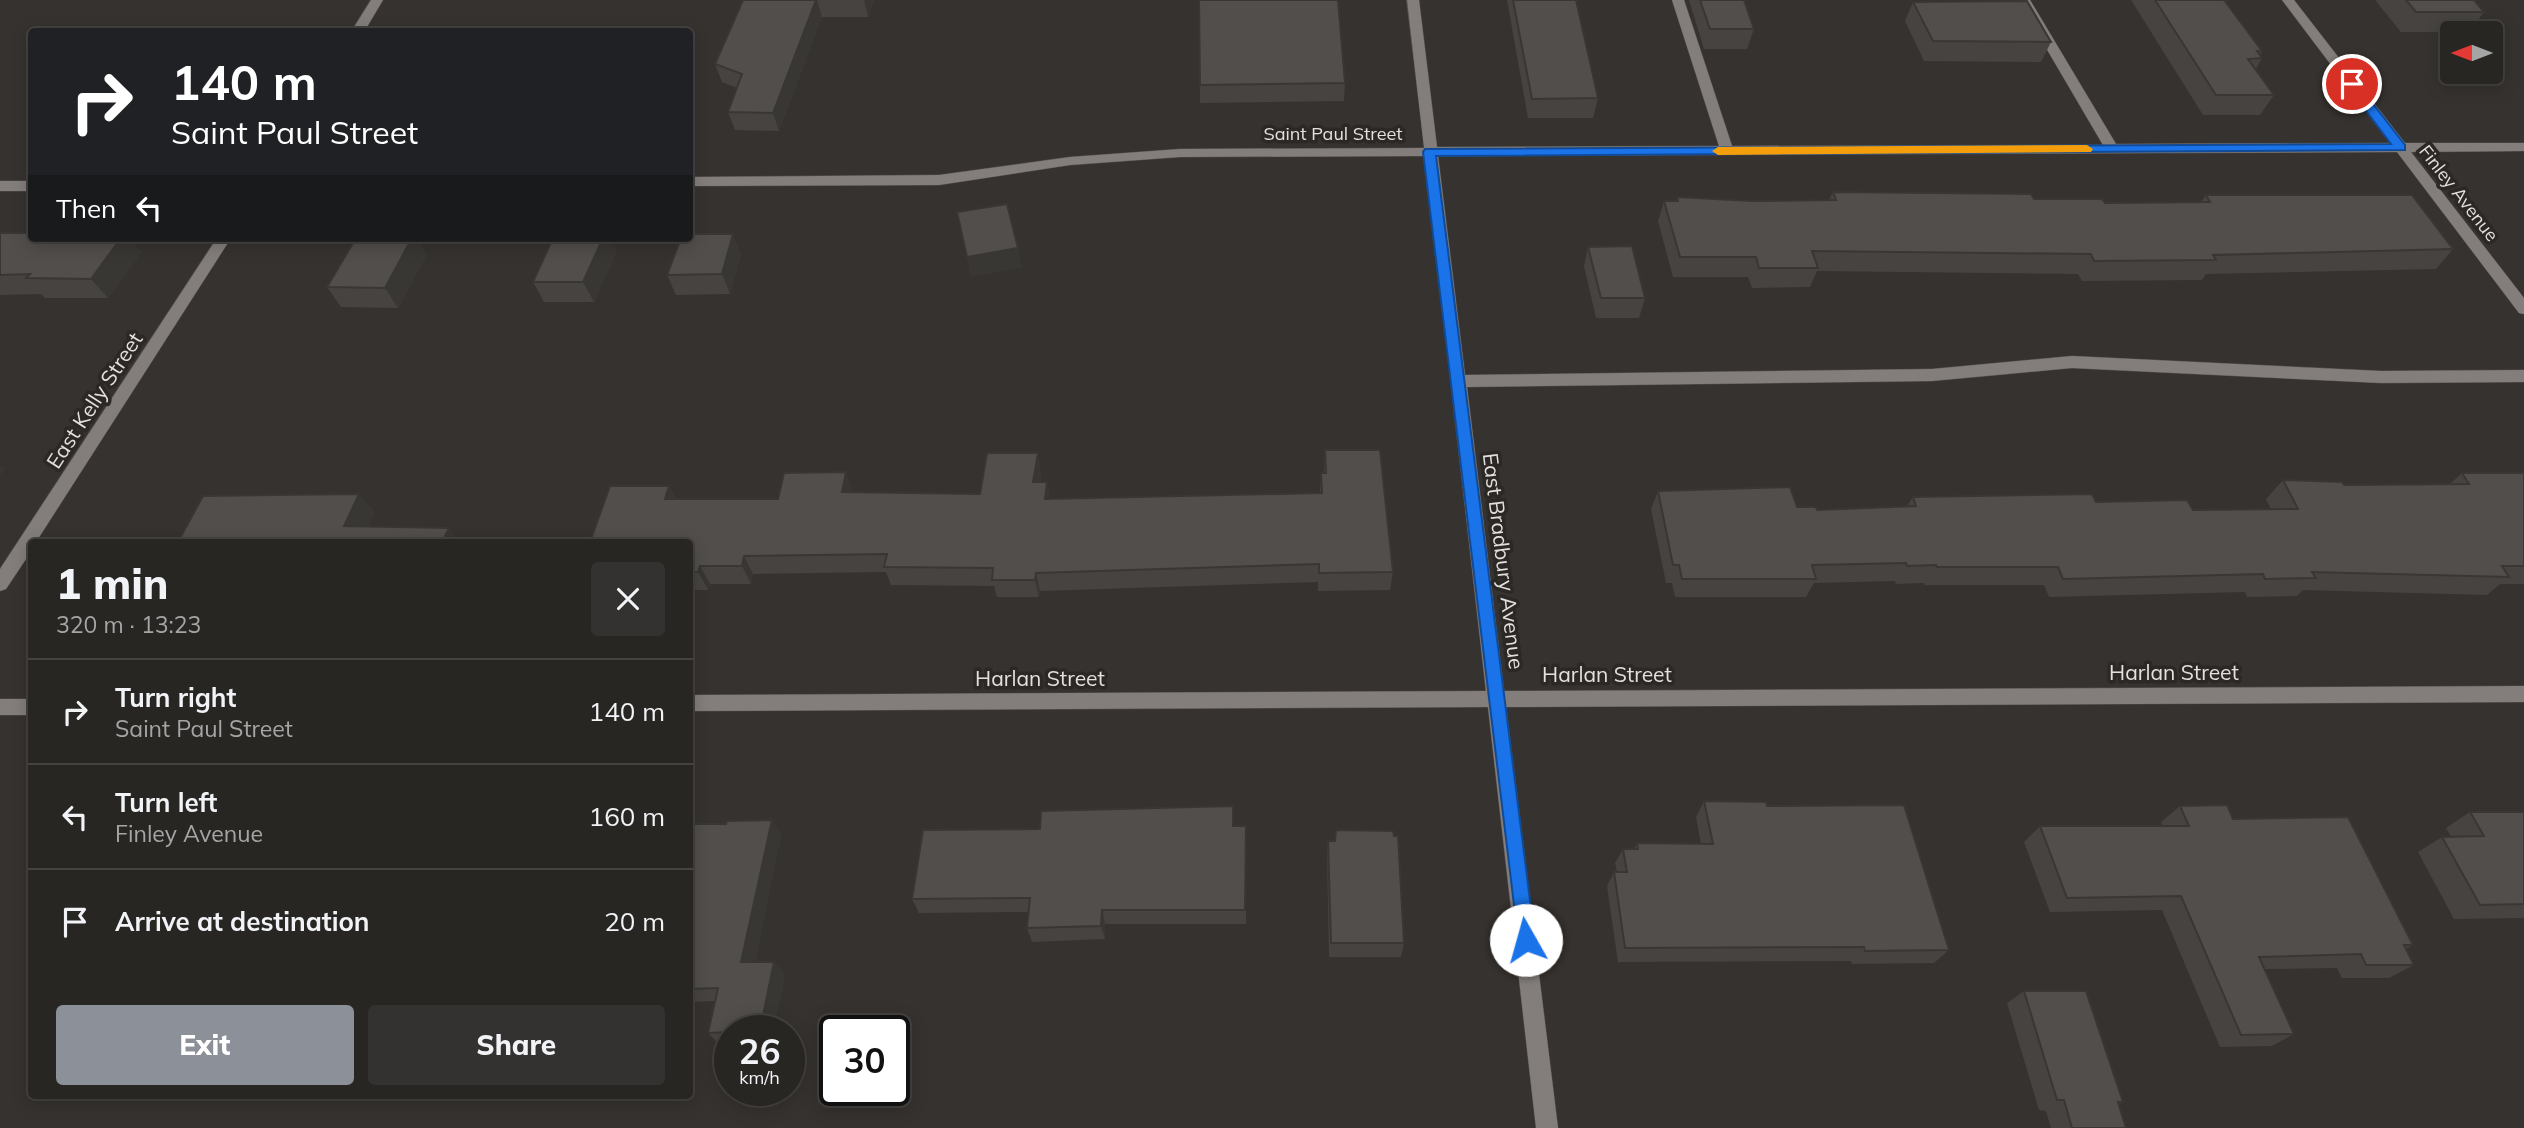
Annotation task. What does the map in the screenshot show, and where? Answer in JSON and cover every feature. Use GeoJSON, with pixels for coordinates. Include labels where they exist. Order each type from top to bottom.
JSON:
{"type":"FeatureCollection","features":[{"type":"Feature","properties":{"kind":"street"},"geometry":{"type":"LineString","coordinates":[[360,28],[377,0]]}},
{"type":"Feature","properties":{"kind":"street","name":"East Bradbury Avenue"},"geometry":{"type":"LineString","coordinates":[[1413,0],[1547,1128]]}},
{"type":"Feature","properties":{"kind":"street"},"geometry":{"type":"LineString","coordinates":[[1678,0],[1727,151]]}},
{"type":"Feature","properties":{"kind":"street"},"geometry":{"type":"LineString","coordinates":[[2024,0],[2112,149]]}},
{"type":"Feature","properties":{"kind":"street","name":"Finley Avenue"},"geometry":{"type":"LineString","coordinates":[[2288,0],[2524,309]]}},
{"type":"Feature","properties":{"kind":"street","name":"Saint Paul Street"},"geometry":{"type":"LineString","coordinates":[[693,183],[904,182],[973,176],[1085,159],[1180,153],[2524,147]]}},
{"type":"Feature","properties":{"kind":"street"},"geometry":{"type":"LineString","coordinates":[[0,186],[28,186]]}},
{"type":"Feature","properties":{"kind":"street","name":"East Kelly Street"},"geometry":{"type":"LineString","coordinates":[[29,539],[221,242]]}},
{"type":"Feature","properties":{"kind":"street"},"geometry":{"type":"LineString","coordinates":[[1458,381],[1932,375],[2072,362],[2381,377],[2524,376]]}},
{"type":"Feature","properties":{"kind":"street","name":"East Kelly Street"},"geometry":{"type":"LineString","coordinates":[[0,584],[28,541]]}},
{"type":"Feature","properties":{"kind":"street","name":"Harlan Street"},"geometry":{"type":"LineString","coordinates":[[693,703],[2524,694]]}},
{"type":"Feature","properties":{"kind":"street"},"geometry":{"type":"LineString","coordinates":[[0,707],[28,707]]}},
{"type":"Feature","properties":{"kind":"building"},"geometry":{"type":"Polygon","coordinates":[[[743,0],[816,0],[773,113],[728,112],[742,74],[715,64],[743,0]]]}},
{"type":"Feature","properties":{"kind":"building"},"geometry":{"type":"Polygon","coordinates":[[[1199,0],[1338,0],[1345,83],[1200,85],[1199,0]]]}},
{"type":"Feature","properties":{"kind":"building"},"geometry":{"type":"Polygon","coordinates":[[[1513,0],[1576,0],[1598,98],[1532,99],[1513,0]]]}},
{"type":"Feature","properties":{"kind":"building"},"geometry":{"type":"Polygon","coordinates":[[[1700,0],[1744,0],[1754,29],[1710,29],[1700,0]]]}},
{"type":"Feature","properties":{"kind":"building"},"geometry":{"type":"Polygon","coordinates":[[[2155,0],[2224,0],[2262,51],[2257,51],[2262,58],[2248,59],[2274,95],[2216,95],[2155,0]]]}},
{"type":"Feature","properties":{"kind":"building"},"geometry":{"type":"Polygon","coordinates":[[[2406,0],[2474,0],[2484,12],[2416,12],[2406,0]]]}},
{"type":"Feature","properties":{"kind":"building"},"geometry":{"type":"Polygon","coordinates":[[[2027,1],[2051,42],[1933,41],[1913,2],[2027,1]]]}},
{"type":"Feature","properties":{"kind":"building"},"geometry":{"type":"Polygon","coordinates":[[[1833,192],[2031,194],[2034,199],[2102,199],[2105,203],[2210,202],[2206,195],[2412,195],[2453,249],[2213,255],[2216,260],[2094,261],[2091,254],[1812,251],[1818,268],[1759,268],[1756,257],[1680,257],[1664,201],[1678,201],[1677,197],[1752,201],[1836,200],[1833,192]]]}},
{"type":"Feature","properties":{"kind":"building"},"geometry":{"type":"Polygon","coordinates":[[[1007,204],[1018,248],[967,257],[957,212],[1007,204]]]}},
{"type":"Feature","properties":{"kind":"building"},"geometry":{"type":"Polygon","coordinates":[[[0,233],[28,233],[28,242],[118,242],[91,279],[26,278],[30,274],[0,275],[0,233]]]}},
{"type":"Feature","properties":{"kind":"building"},"geometry":{"type":"Polygon","coordinates":[[[693,234],[733,234],[722,274],[667,275],[679,242],[693,242],[693,234]]]}},
{"type":"Feature","properties":{"kind":"building"},"geometry":{"type":"Polygon","coordinates":[[[354,242],[410,242],[385,288],[327,287],[354,242]]]}},
{"type":"Feature","properties":{"kind":"building"},"geometry":{"type":"Polygon","coordinates":[[[551,242],[601,242],[583,282],[533,282],[551,242]]]}},
{"type":"Feature","properties":{"kind":"building"},"geometry":{"type":"Polygon","coordinates":[[[1632,246],[1645,298],[1601,298],[1588,247],[1632,246]]]}},
{"type":"Feature","properties":{"kind":"building"},"geometry":{"type":"Polygon","coordinates":[[[1325,450],[1380,450],[1393,572],[1319,573],[1319,564],[1036,573],[1035,580],[992,580],[993,568],[884,567],[887,554],[744,556],[742,566],[700,566],[698,572],[693,572],[693,539],[591,539],[610,486],[669,486],[665,499],[778,499],[784,473],[846,472],[842,492],[980,494],[987,453],[1038,453],[1033,482],[1047,482],[1045,499],[1322,493],[1321,473],[1326,473],[1325,450]]]}},
{"type":"Feature","properties":{"kind":"building"},"geometry":{"type":"Polygon","coordinates":[[[2462,473],[2524,474],[2524,566],[2502,566],[2509,577],[2312,572],[2316,578],[2265,579],[2263,574],[2063,579],[2058,567],[1937,567],[1907,566],[1906,563],[1812,565],[1816,579],[1682,579],[1679,565],[1673,565],[1658,491],[1790,487],[1797,507],[1816,507],[1817,510],[1916,506],[1913,497],[2092,494],[2096,502],[2187,500],[2193,510],[2298,509],[2283,480],[2342,482],[2344,485],[2469,484],[2462,473]]]}},
{"type":"Feature","properties":{"kind":"building"},"geometry":{"type":"Polygon","coordinates":[[[359,494],[344,526],[449,528],[444,539],[180,539],[203,496],[359,494]]]}},
{"type":"Feature","properties":{"kind":"building"},"geometry":{"type":"Polygon","coordinates":[[[1704,801],[1766,802],[1767,806],[1904,805],[1949,950],[1865,951],[1864,947],[1625,948],[1614,872],[1627,872],[1623,849],[1638,849],[1637,843],[1713,844],[1704,801]]]}},
{"type":"Feature","properties":{"kind":"building"},"geometry":{"type":"Polygon","coordinates":[[[2227,805],[2233,819],[2348,817],[2413,945],[2404,945],[2414,965],[2366,965],[2361,954],[2259,957],[2294,1034],[2241,1035],[2181,896],[2067,898],[2040,826],[2189,826],[2180,806],[2227,805]]]}},
{"type":"Feature","properties":{"kind":"building"},"geometry":{"type":"Polygon","coordinates":[[[1233,806],[1233,826],[1246,826],[1245,910],[1102,910],[1101,926],[1027,928],[1030,898],[912,899],[923,830],[1040,829],[1041,811],[1233,806]]]}},
{"type":"Feature","properties":{"kind":"building"},"geometry":{"type":"Polygon","coordinates":[[[2470,812],[2524,812],[2524,904],[2480,905],[2442,837],[2484,836],[2470,812]]]}},
{"type":"Feature","properties":{"kind":"building"},"geometry":{"type":"Polygon","coordinates":[[[772,820],[741,962],[774,962],[763,1015],[714,1015],[714,1033],[708,1033],[718,988],[693,989],[693,824],[726,824],[727,821],[772,820]]]}},
{"type":"Feature","properties":{"kind":"building"},"geometry":{"type":"Polygon","coordinates":[[[1336,830],[1393,831],[1394,836],[1398,836],[1404,943],[1331,943],[1328,841],[1335,841],[1336,830]]]}},
{"type":"Feature","properties":{"kind":"building"},"geometry":{"type":"Polygon","coordinates":[[[2024,991],[2086,991],[2123,1102],[2118,1102],[2126,1128],[2072,1128],[2064,1100],[2057,1100],[2024,991]]]}},
{"type":"Feature","properties":{"kind":"slow traffic"},"geometry":{"type":"LineString","coordinates":[[1718,151],[2087,149]]}},
{"type":"Feature","properties":{"kind":"route"},"geometry":{"type":"LineString","coordinates":[[1526,940],[1429,152],[2400,148],[2352,84]]}}]}
